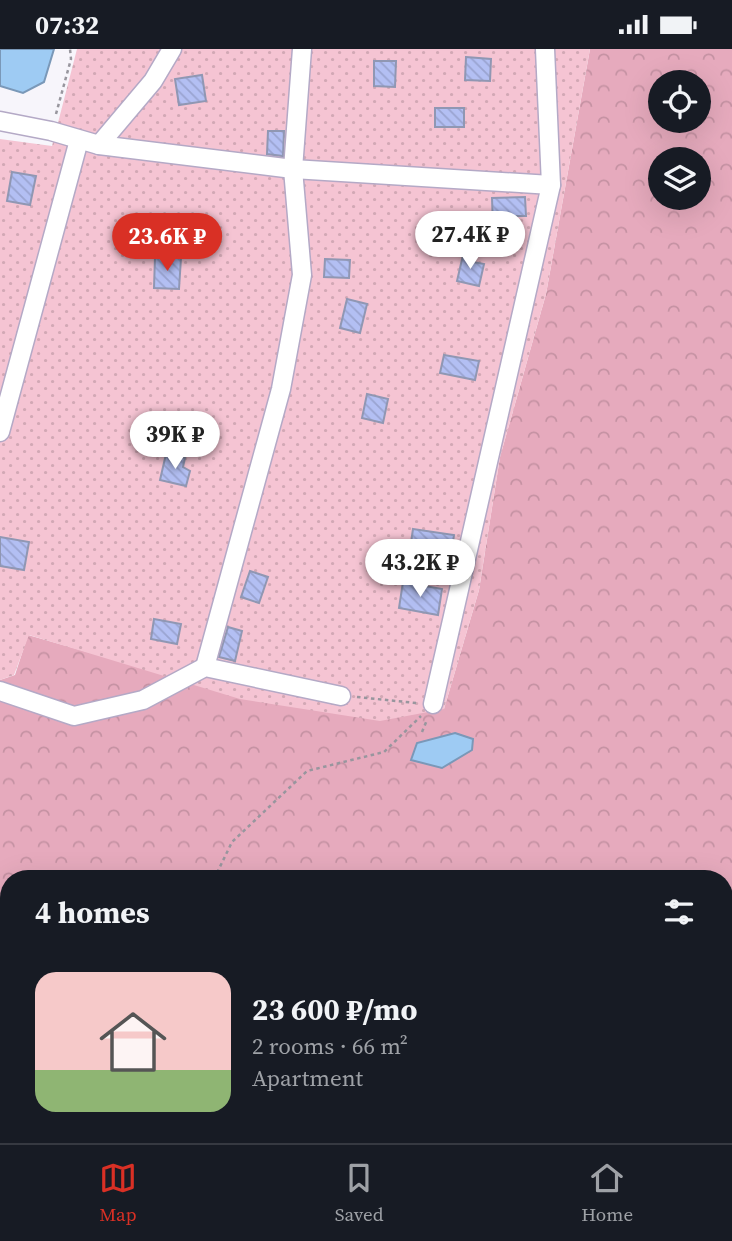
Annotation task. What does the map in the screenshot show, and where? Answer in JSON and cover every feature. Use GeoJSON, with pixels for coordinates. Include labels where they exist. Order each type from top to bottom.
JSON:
{"type":"FeatureCollection","features":[{"type":"Feature","properties":{"kind":"street"},"geometry":{"type":"LineString","coordinates":[[99,145],[153,81],[172,49]]}},
{"type":"Feature","properties":{"kind":"street"},"geometry":{"type":"LineString","coordinates":[[205,667],[281,389],[302,275],[293,169],[302,49]]}},
{"type":"Feature","properties":{"kind":"street"},"geometry":{"type":"LineString","coordinates":[[433,704],[551,185],[545,49]]}},
{"type":"Feature","properties":{"kind":"street"},"geometry":{"type":"LineString","coordinates":[[0,121],[51,131],[99,145],[293,169],[551,185]]}},
{"type":"Feature","properties":{"kind":"street"},"geometry":{"type":"LineString","coordinates":[[0,432],[79,140]]}},
{"type":"Feature","properties":{"kind":"street"},"geometry":{"type":"LineString","coordinates":[[0,691],[74,716],[143,700],[205,667],[341,696]]}},
{"type":"Feature","properties":{"kind":"path"},"geometry":{"type":"LineString","coordinates":[[51,131],[71,59],[70,49]]}},
{"type":"Feature","properties":{"kind":"path"},"geometry":{"type":"LineString","coordinates":[[341,696],[433,704]]}},
{"type":"Feature","properties":{"kind":"path"},"geometry":{"type":"LineString","coordinates":[[218,870],[232,842],[307,771],[383,752],[433,704]]}},
{"type":"Feature","properties":{"kind":"green space"},"geometry":{"type":"Polygon","coordinates":[[[590,49],[732,49],[732,870],[0,870],[0,680],[15,675],[28,635],[119,661],[444,709],[479,590],[500,457],[546,294],[590,49]]]}},
{"type":"Feature","properties":{"kind":"shaded area"},"geometry":{"type":"Polygon","coordinates":[[[77,49],[590,49],[546,294],[500,457],[479,590],[444,709],[380,721],[240,699],[29,635],[14,675],[0,680],[0,139],[52,146],[77,49]]]}},
{"type":"Feature","properties":{"kind":"water"},"geometry":{"type":"Polygon","coordinates":[[[0,49],[54,49],[44,82],[23,93],[0,86],[0,49]]]}},
{"type":"Feature","properties":{"kind":"water"},"geometry":{"type":"Polygon","coordinates":[[[455,733],[473,739],[472,750],[442,768],[411,760],[417,743],[455,733]]]}},
{"type":"Feature","properties":{"kind":"building"},"geometry":{"type":"Polygon","coordinates":[[[466,57],[491,59],[490,81],[465,80],[466,57]]]}},
{"type":"Feature","properties":{"kind":"building"},"geometry":{"type":"Polygon","coordinates":[[[374,61],[396,61],[395,87],[374,86],[374,61]]]}},
{"type":"Feature","properties":{"kind":"building"},"geometry":{"type":"Polygon","coordinates":[[[202,75],[206,101],[179,105],[175,79],[202,75]]]}},
{"type":"Feature","properties":{"kind":"building"},"geometry":{"type":"Polygon","coordinates":[[[435,108],[464,108],[464,127],[435,127],[435,108]]]}},
{"type":"Feature","properties":{"kind":"building"},"geometry":{"type":"Polygon","coordinates":[[[268,131],[284,131],[283,156],[267,154],[268,131]]]}},
{"type":"Feature","properties":{"kind":"building"},"geometry":{"type":"Polygon","coordinates":[[[12,172],[36,176],[30,205],[7,201],[12,172]]]}},
{"type":"Feature","properties":{"kind":"building"},"geometry":{"type":"Polygon","coordinates":[[[525,197],[526,216],[512,216],[512,228],[493,228],[492,198],[525,197]]]}},
{"type":"Feature","properties":{"kind":"building"},"geometry":{"type":"Polygon","coordinates":[[[463,255],[474,257],[473,262],[484,264],[479,286],[457,281],[463,255]]]}},
{"type":"Feature","properties":{"kind":"building"},"geometry":{"type":"Polygon","coordinates":[[[155,257],[181,258],[179,289],[154,288],[155,257]]]}},
{"type":"Feature","properties":{"kind":"building"},"geometry":{"type":"Polygon","coordinates":[[[325,259],[350,260],[349,278],[324,277],[325,259]]]}},
{"type":"Feature","properties":{"kind":"building"},"geometry":{"type":"Polygon","coordinates":[[[347,299],[367,304],[360,333],[340,328],[347,299]]]}},
{"type":"Feature","properties":{"kind":"building"},"geometry":{"type":"Polygon","coordinates":[[[444,355],[479,361],[475,380],[440,373],[444,355]]]}},
{"type":"Feature","properties":{"kind":"building"},"geometry":{"type":"Polygon","coordinates":[[[367,394],[388,399],[383,423],[362,418],[367,394]]]}},
{"type":"Feature","properties":{"kind":"building"},"geometry":{"type":"Polygon","coordinates":[[[166,454],[185,458],[183,467],[190,471],[186,486],[160,480],[166,454]]]}},
{"type":"Feature","properties":{"kind":"building"},"geometry":{"type":"Polygon","coordinates":[[[413,529],[454,535],[450,562],[409,556],[413,529]]]}},
{"type":"Feature","properties":{"kind":"building"},"geometry":{"type":"Polygon","coordinates":[[[0,537],[29,542],[24,570],[0,566],[0,537]]]}},
{"type":"Feature","properties":{"kind":"building"},"geometry":{"type":"Polygon","coordinates":[[[250,571],[268,577],[259,603],[241,597],[250,571]]]}},
{"type":"Feature","properties":{"kind":"building"},"geometry":{"type":"Polygon","coordinates":[[[403,582],[442,589],[438,615],[399,608],[403,582]]]}},
{"type":"Feature","properties":{"kind":"building"},"geometry":{"type":"Polygon","coordinates":[[[154,619],[181,624],[177,644],[151,639],[154,619]]]}},
{"type":"Feature","properties":{"kind":"building"},"geometry":{"type":"Polygon","coordinates":[[[228,627],[242,631],[235,661],[219,657],[228,627]]]}}]}
